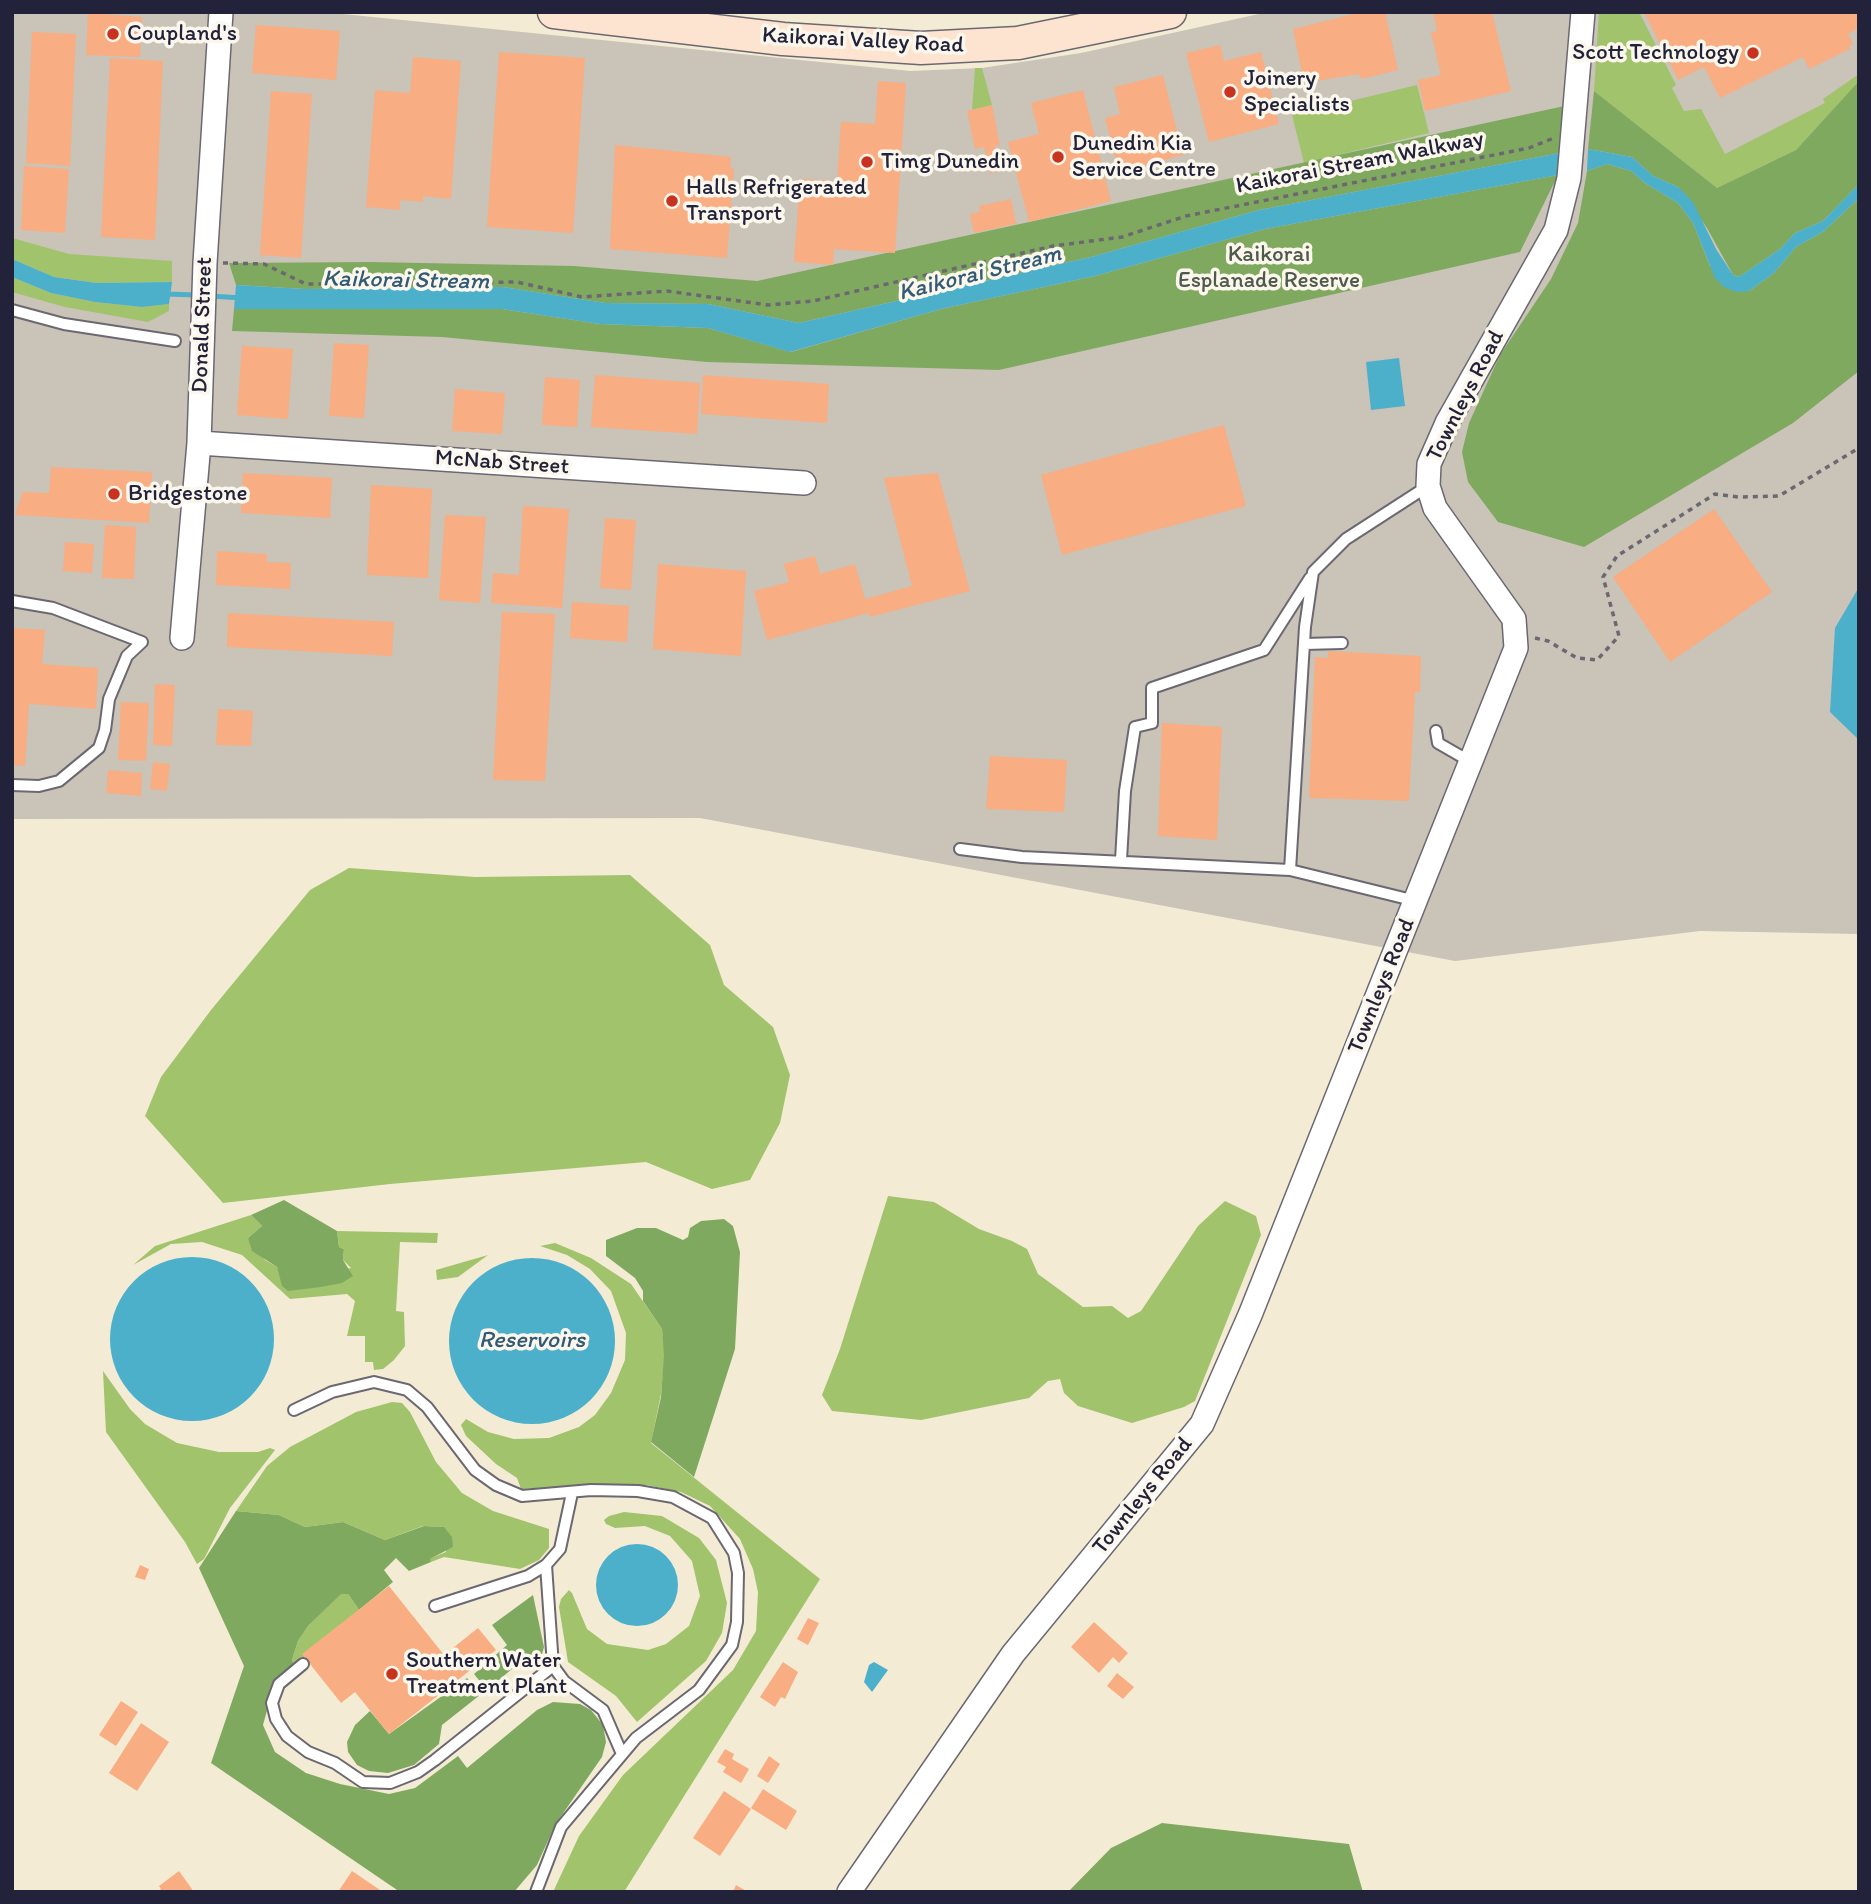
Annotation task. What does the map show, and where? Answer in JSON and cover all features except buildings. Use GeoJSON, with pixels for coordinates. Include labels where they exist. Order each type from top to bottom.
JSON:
{"type":"FeatureCollection","features":[{"type":"Feature","properties":{"kind":"main road","name":"Kaikorai Valley Road"},"geometry":{"type":"LineString","coordinates":[[554,12],[783,39],[933,48],[1017,43],[1170,12]]}},
{"type":"Feature","properties":{"kind":"main road","name":"Kaikorai Valley Road"},"geometry":{"type":"LineString","coordinates":[[746,12],[835,23],[933,28],[1024,21],[1072,12]]}},
{"type":"Feature","properties":{"kind":"street","name":"Donald Street"},"geometry":{"type":"LineString","coordinates":[[182,638],[200,443],[205,263],[221,12]]}},
{"type":"Feature","properties":{"kind":"street","name":"Townleys Road"},"geometry":{"type":"LineString","coordinates":[[849,1892],[1013,1654],[1202,1424],[1250,1315],[1516,648],[1514,620],[1435,508],[1428,486],[1429,464],[1447,422],[1556,230],[1569,178],[1583,12]]}},
{"type":"Feature","properties":{"kind":"street","name":"McNab Street"},"geometry":{"type":"LineString","coordinates":[[200,443],[804,483]]}},
{"type":"Feature","properties":{"kind":"lane"},"geometry":{"type":"LineString","coordinates":[[12,310],[64,324],[175,341]]}},
{"type":"Feature","properties":{"kind":"lane"},"geometry":{"type":"LineString","coordinates":[[1121,860],[1125,791],[1135,727],[1152,723],[1152,688],[1264,650],[1313,572],[1346,539],[1428,486]]}},
{"type":"Feature","properties":{"kind":"lane"},"geometry":{"type":"LineString","coordinates":[[1290,870],[1304,644],[1313,572]]}},
{"type":"Feature","properties":{"kind":"lane"},"geometry":{"type":"LineString","coordinates":[[12,601],[53,608],[142,642],[127,656],[109,699],[105,730],[99,748],[58,781],[38,786],[12,785]]}},
{"type":"Feature","properties":{"kind":"lane"},"geometry":{"type":"LineString","coordinates":[[1304,644],[1342,643]]}},
{"type":"Feature","properties":{"kind":"lane"},"geometry":{"type":"LineString","coordinates":[[1436,731],[1438,743],[1471,762]]}},
{"type":"Feature","properties":{"kind":"lane"},"geometry":{"type":"LineString","coordinates":[[960,849],[1021,857],[1290,870],[1416,901]]}},
{"type":"Feature","properties":{"kind":"lane"},"geometry":{"type":"LineString","coordinates":[[294,1410],[332,1392],[374,1382],[407,1390],[428,1407],[475,1470],[496,1485],[522,1496],[638,1491],[673,1497],[712,1518],[734,1553],[738,1573],[737,1622],[732,1646],[699,1690],[635,1738],[561,1827],[536,1892]]}},
{"type":"Feature","properties":{"kind":"lane"},"geometry":{"type":"LineString","coordinates":[[435,1606],[528,1576],[546,1565],[560,1549],[572,1493]]}},
{"type":"Feature","properties":{"kind":"lane"},"geometry":{"type":"LineString","coordinates":[[546,1565],[553,1666],[564,1681],[603,1710],[622,1754]]}},
{"type":"Feature","properties":{"kind":"lane"},"geometry":{"type":"LineString","coordinates":[[303,1664],[279,1684],[272,1703],[276,1718],[287,1736],[308,1752],[335,1763],[363,1782],[390,1783],[418,1772],[435,1760],[553,1666]]}},
{"type":"Feature","properties":{"kind":"path","name":"Kaikorai Stream Walkway"},"geometry":{"type":"LineString","coordinates":[[205,263],[264,264],[306,284],[517,282],[582,297],[667,291],[768,304],[813,301],[1053,246],[1122,237],[1186,216],[1571,138]]}},
{"type":"Feature","properties":{"kind":"path"},"geometry":{"type":"LineString","coordinates":[[1516,635],[1548,641],[1577,658],[1597,660],[1619,636],[1603,577],[1617,556],[1714,494],[1738,497],[1779,496],[1859,448]]}},
{"type":"Feature","properties":{"kind":"shaded area"},"geometry":{"type":"Polygon","coordinates":[[[12,12],[323,12],[910,71],[982,68],[1081,53],[1268,12],[1859,12],[1859,934],[1700,931],[1455,961],[700,818],[12,819],[12,12]]]}},
{"type":"Feature","properties":{"kind":"green space"},"geometry":{"type":"Polygon","coordinates":[[[1599,12],[1639,12],[1676,85],[1672,88],[1684,111],[1701,109],[1725,154],[1825,103],[1823,99],[1859,74],[1859,81],[1796,150],[1717,188],[1594,91],[1599,12]]]}},
{"type":"Feature","properties":{"kind":"green space"},"geometry":{"type":"Polygon","coordinates":[[[975,68],[982,68],[992,105],[972,110],[975,68]]]}},
{"type":"Feature","properties":{"kind":"green space"},"geometry":{"type":"Polygon","coordinates":[[[1859,81],[1859,184],[1823,221],[1795,233],[1780,249],[1739,277],[1733,275],[1707,228],[1678,187],[1653,176],[1632,157],[1588,149],[1594,91],[1717,188],[1796,150],[1859,81]]]}},
{"type":"Feature","properties":{"kind":"green space"},"geometry":{"type":"Polygon","coordinates":[[[1417,85],[1429,133],[1304,163],[1292,115],[1417,85]]]}},
{"type":"Feature","properties":{"kind":"green space","name":"Kaikorai Esplanade Reserve"},"geometry":{"type":"Polygon","coordinates":[[[1569,105],[1560,153],[1259,210],[1091,257],[799,323],[708,304],[605,303],[503,287],[304,289],[236,285],[229,263],[370,262],[574,266],[757,281],[1569,105]]]}},
{"type":"Feature","properties":{"kind":"green space"},"geometry":{"type":"Polygon","coordinates":[[[1607,164],[1631,171],[1678,203],[1693,223],[1710,266],[1749,291],[1774,273],[1796,247],[1824,231],[1859,198],[1859,371],[1793,423],[1584,547],[1498,522],[1468,482],[1462,452],[1469,423],[1500,355],[1551,279],[1578,223],[1587,171],[1607,164]]]}},
{"type":"Feature","properties":{"kind":"green space","name":"Kaikorai Esplanade Reserve"},"geometry":{"type":"Polygon","coordinates":[[[1558,175],[1520,252],[999,370],[707,362],[442,337],[232,331],[234,309],[502,309],[600,324],[708,328],[791,352],[941,309],[1095,276],[1265,229],[1558,175]]]}},
{"type":"Feature","properties":{"kind":"green space"},"geometry":{"type":"Polygon","coordinates":[[[12,238],[69,254],[172,261],[172,282],[96,283],[54,277],[12,259],[12,238]]]}},
{"type":"Feature","properties":{"kind":"green space"},"geometry":{"type":"Polygon","coordinates":[[[12,277],[51,293],[95,302],[142,307],[169,304],[169,311],[148,322],[65,307],[12,292],[12,277]]]}},
{"type":"Feature","properties":{"kind":"green space"},"geometry":{"type":"Polygon","coordinates":[[[349,868],[475,877],[630,875],[710,945],[724,985],[773,1027],[790,1075],[780,1123],[750,1180],[712,1189],[646,1162],[390,1184],[223,1203],[145,1116],[161,1077],[211,1010],[310,890],[349,868]]]}},
{"type":"Feature","properties":{"kind":"green space"},"geometry":{"type":"Polygon","coordinates":[[[888,1196],[934,1202],[979,1229],[1012,1241],[1027,1249],[1038,1274],[1083,1307],[1112,1306],[1128,1318],[1141,1311],[1198,1226],[1225,1201],[1256,1216],[1261,1235],[1195,1401],[1184,1407],[1132,1423],[1078,1406],[1064,1393],[1060,1379],[1048,1381],[1029,1398],[921,1420],[832,1411],[822,1395],[840,1349],[888,1196]]]}},
{"type":"Feature","properties":{"kind":"green space"},"geometry":{"type":"Polygon","coordinates":[[[284,1200],[337,1231],[339,1247],[344,1249],[343,1260],[353,1276],[342,1283],[321,1287],[288,1291],[282,1286],[277,1267],[252,1251],[248,1238],[262,1226],[251,1215],[284,1200]]]}},
{"type":"Feature","properties":{"kind":"green space"},"geometry":{"type":"Polygon","coordinates":[[[251,1215],[262,1226],[248,1238],[265,1260],[277,1267],[282,1279],[351,1268],[343,1260],[344,1249],[339,1247],[337,1231],[438,1233],[437,1243],[400,1242],[396,1311],[404,1312],[405,1346],[394,1360],[383,1369],[374,1370],[373,1362],[365,1362],[365,1336],[347,1336],[355,1301],[347,1294],[290,1299],[242,1255],[202,1242],[171,1244],[133,1265],[155,1246],[251,1215]]]}},
{"type":"Feature","properties":{"kind":"green space"},"geometry":{"type":"Polygon","coordinates":[[[724,1219],[733,1226],[740,1252],[735,1349],[694,1477],[651,1442],[661,1397],[664,1355],[662,1329],[643,1301],[643,1291],[635,1278],[606,1256],[606,1240],[637,1228],[656,1228],[683,1240],[688,1237],[690,1228],[701,1221],[724,1219]]]}},
{"type":"Feature","properties":{"kind":"green space"},"geometry":{"type":"Polygon","coordinates":[[[555,1243],[591,1258],[631,1284],[662,1329],[665,1355],[661,1394],[651,1443],[820,1579],[624,1892],[553,1892],[579,1836],[623,1775],[733,1670],[756,1631],[758,1592],[753,1569],[740,1539],[710,1506],[681,1492],[647,1485],[542,1492],[521,1489],[517,1478],[496,1464],[466,1436],[461,1425],[466,1419],[488,1432],[514,1439],[549,1438],[579,1427],[595,1415],[611,1393],[625,1360],[626,1333],[611,1291],[590,1269],[567,1255],[540,1246],[555,1243]]]}},
{"type":"Feature","properties":{"kind":"green space"},"geometry":{"type":"Polygon","coordinates":[[[488,1255],[458,1277],[437,1280],[436,1270],[488,1255]]]}},
{"type":"Feature","properties":{"kind":"green space"},"geometry":{"type":"Polygon","coordinates":[[[103,1371],[130,1409],[145,1424],[177,1443],[219,1452],[258,1452],[270,1448],[275,1450],[230,1508],[204,1559],[197,1564],[185,1542],[106,1432],[103,1371]]]}},
{"type":"Feature","properties":{"kind":"green space"},"geometry":{"type":"Polygon","coordinates":[[[392,1402],[402,1403],[410,1412],[436,1462],[462,1493],[493,1511],[549,1529],[549,1548],[539,1560],[520,1569],[444,1557],[431,1562],[429,1559],[446,1552],[444,1527],[423,1526],[385,1540],[343,1522],[305,1527],[279,1515],[236,1511],[267,1466],[290,1447],[356,1412],[392,1402]]]}},
{"type":"Feature","properties":{"kind":"green space"},"geometry":{"type":"Polygon","coordinates":[[[236,1511],[279,1515],[305,1527],[343,1522],[385,1540],[424,1526],[444,1527],[452,1537],[453,1547],[430,1559],[431,1562],[409,1571],[396,1558],[384,1570],[393,1582],[359,1610],[348,1594],[341,1594],[309,1625],[298,1641],[292,1660],[294,1664],[275,1682],[263,1725],[275,1752],[306,1773],[340,1784],[389,1794],[415,1788],[458,1756],[467,1768],[537,1710],[553,1702],[580,1704],[591,1710],[603,1725],[606,1742],[602,1757],[555,1825],[537,1865],[514,1892],[400,1892],[211,1763],[244,1666],[199,1568],[236,1511]]]}},
{"type":"Feature","properties":{"kind":"green space"},"geometry":{"type":"Polygon","coordinates":[[[624,1512],[662,1516],[699,1538],[716,1560],[727,1603],[722,1633],[706,1661],[637,1722],[616,1696],[568,1662],[559,1607],[561,1599],[569,1590],[587,1629],[607,1644],[648,1650],[666,1644],[689,1626],[700,1596],[692,1561],[670,1536],[645,1526],[615,1528],[606,1524],[604,1520],[609,1516],[624,1512]]]}},
{"type":"Feature","properties":{"kind":"green space"},"geometry":{"type":"Polygon","coordinates":[[[340,1594],[348,1594],[359,1610],[294,1664],[292,1660],[298,1641],[309,1625],[340,1594]]]}},
{"type":"Feature","properties":{"kind":"green space"},"geometry":{"type":"Polygon","coordinates":[[[533,1595],[544,1647],[539,1665],[535,1669],[525,1658],[487,1690],[474,1674],[507,1645],[492,1625],[533,1595]]]}},
{"type":"Feature","properties":{"kind":"green space"},"geometry":{"type":"Polygon","coordinates":[[[467,1678],[480,1695],[442,1725],[439,1744],[414,1765],[388,1773],[369,1771],[357,1765],[348,1752],[347,1742],[355,1725],[370,1711],[389,1734],[467,1678]]]}},
{"type":"Feature","properties":{"kind":"green space"},"geometry":{"type":"Polygon","coordinates":[[[1162,1823],[1349,1844],[1363,1892],[1068,1892],[1111,1848],[1162,1823]]]}},
{"type":"Feature","properties":{"kind":"water"},"geometry":{"type":"Polygon","coordinates":[[[1588,149],[1632,157],[1653,176],[1678,187],[1693,202],[1716,249],[1733,275],[1739,277],[1780,249],[1795,233],[1823,221],[1859,184],[1859,198],[1824,231],[1796,247],[1774,273],[1749,291],[1736,292],[1724,287],[1715,278],[1693,223],[1678,203],[1631,171],[1607,164],[1587,171],[1588,149]]]}},
{"type":"Feature","properties":{"kind":"water"},"geometry":{"type":"Polygon","coordinates":[[[1560,153],[1558,175],[1265,229],[1095,276],[941,309],[790,352],[708,328],[600,324],[502,309],[234,309],[236,285],[304,289],[503,287],[605,303],[708,304],[799,323],[1091,257],[1259,210],[1560,153]]]}},
{"type":"Feature","properties":{"kind":"water"},"geometry":{"type":"Polygon","coordinates":[[[12,259],[54,277],[96,283],[172,282],[169,304],[142,307],[95,302],[51,293],[12,277],[12,259]]]}},
{"type":"Feature","properties":{"kind":"water"},"geometry":{"type":"Polygon","coordinates":[[[1399,358],[1405,406],[1371,410],[1366,362],[1399,358]]]}},
{"type":"Feature","properties":{"kind":"water"},"geometry":{"type":"Polygon","coordinates":[[[1859,587],[1859,740],[1830,712],[1835,628],[1859,587]]]}},
{"type":"Feature","properties":{"kind":"water"},"geometry":{"type":"Polygon","coordinates":[[[192,1257],[223,1263],[250,1281],[268,1308],[274,1339],[268,1370],[250,1397],[223,1415],[192,1421],[161,1415],[134,1397],[116,1370],[110,1339],[116,1308],[134,1281],[161,1263],[192,1257]]]}},
{"type":"Feature","properties":{"kind":"water","name":"Reservoirs"},"geometry":{"type":"Polygon","coordinates":[[[532,1258],[564,1264],[591,1282],[609,1309],[615,1341],[609,1373],[591,1400],[564,1418],[532,1424],[500,1418],[473,1400],[455,1373],[449,1341],[455,1309],[473,1282],[500,1264],[532,1258]]]}},
{"type":"Feature","properties":{"kind":"water"},"geometry":{"type":"Polygon","coordinates":[[[637,1544],[653,1547],[666,1556],[675,1569],[678,1585],[675,1601],[666,1614],[653,1623],[637,1626],[621,1623],[608,1614],[599,1601],[596,1585],[599,1569],[608,1556],[621,1547],[637,1544]]]}},
{"type":"Feature","properties":{"kind":"water"},"geometry":{"type":"Polygon","coordinates":[[[874,1662],[888,1670],[872,1692],[864,1682],[869,1665],[874,1662]]]}},
{"type":"Feature","properties":{"kind":"waterway","name":"Kaikorai Stream"},"geometry":{"type":"LineString","coordinates":[[165,294],[197,295]]}},
{"type":"Feature","properties":{"kind":"waterway","name":"Kaikorai Stream"},"geometry":{"type":"LineString","coordinates":[[210,296],[242,298]]}},
{"type":"Feature","properties":{"kind":"place","name":"Coupland's"},"geometry":{"type":"Point","coordinates":[113,34]}},
{"type":"Feature","properties":{"kind":"place","name":"Scott Technology"},"geometry":{"type":"Point","coordinates":[1753,53]}},
{"type":"Feature","properties":{"kind":"place","name":"Joinery Specialists"},"geometry":{"type":"Point","coordinates":[1230,92]}},
{"type":"Feature","properties":{"kind":"place","name":"Dunedin Kia Service Centre"},"geometry":{"type":"Point","coordinates":[1058,157]}},
{"type":"Feature","properties":{"kind":"place","name":"Timg Dunedin"},"geometry":{"type":"Point","coordinates":[867,162]}},
{"type":"Feature","properties":{"kind":"place","name":"Halls Refrigerated Transport"},"geometry":{"type":"Point","coordinates":[672,201]}},
{"type":"Feature","properties":{"kind":"place","name":"Bridgestone"},"geometry":{"type":"Point","coordinates":[114,494]}},
{"type":"Feature","properties":{"kind":"place","name":"Southern Water Treatment Plant"},"geometry":{"type":"Point","coordinates":[392,1674]}}]}
